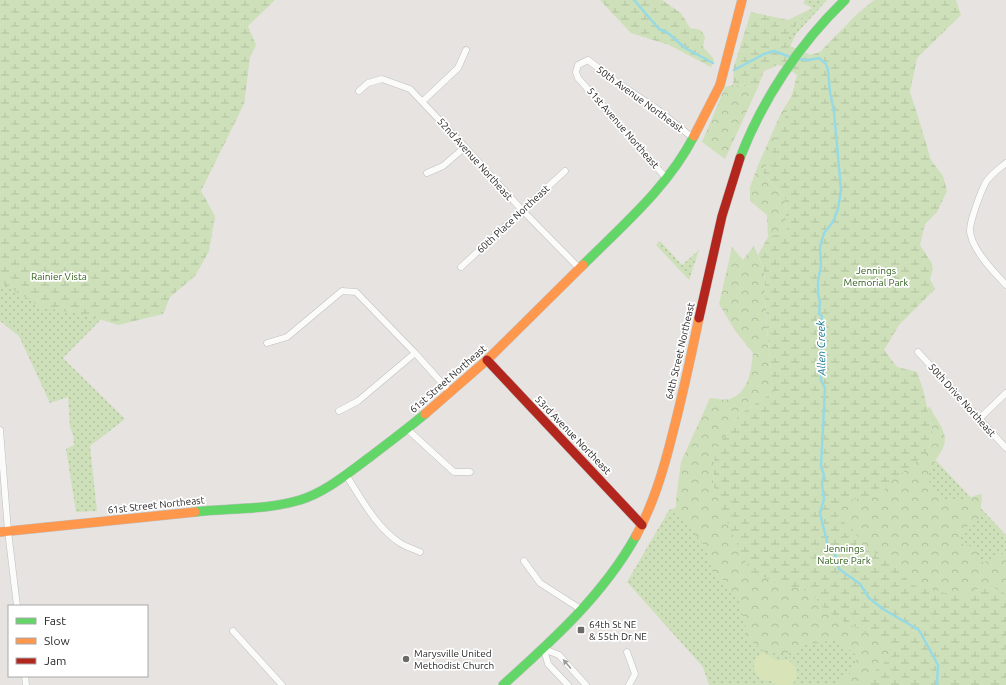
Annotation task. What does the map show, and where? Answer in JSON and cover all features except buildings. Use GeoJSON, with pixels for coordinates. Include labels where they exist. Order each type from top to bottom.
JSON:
{"type":"FeatureCollection","features":[{"type":"Feature","properties":{"kind":"street","name":"61st Street Northeast"},"geometry":{"type":"LineString","coordinates":[[4,531],[220,509],[272,506],[299,500],[313,495],[346,475],[407,429],[487,360],[640,210],[667,179],[685,154],[720,85],[742,0]]}},
{"type":"Feature","properties":{"kind":"street","name":"64th Street Northeast"},"geometry":{"type":"LineString","coordinates":[[503,685],[544,649],[582,610],[617,568],[642,525],[658,487],[684,390],[718,233],[732,181],[750,136],[768,100],[804,46],[845,0]]}},
{"type":"Feature","properties":{"kind":"street"},"geometry":{"type":"LineString","coordinates":[[423,101],[458,68],[466,50]]}},
{"type":"Feature","properties":{"kind":"street","name":"50th Avenue Northeast"},"geometry":{"type":"LineString","coordinates":[[578,78],[576,72],[578,65],[588,60],[618,83],[657,109],[693,138]]}},
{"type":"Feature","properties":{"kind":"street","name":"51st Avenue Northeast"},"geometry":{"type":"LineString","coordinates":[[578,78],[667,179]]}},
{"type":"Feature","properties":{"kind":"street","name":"52nd Avenue Northeast"},"geometry":{"type":"LineString","coordinates":[[359,91],[368,83],[382,79],[410,89],[423,101],[522,210],[580,269]]}},
{"type":"Feature","properties":{"kind":"street"},"geometry":{"type":"LineString","coordinates":[[427,173],[443,166],[465,147]]}},
{"type":"Feature","properties":{"kind":"street"},"geometry":{"type":"LineString","coordinates":[[1006,163],[986,182],[973,217],[970,231],[974,244],[981,255],[1006,285]]}},
{"type":"Feature","properties":{"kind":"street","name":"60th Place Northeast"},"geometry":{"type":"LineString","coordinates":[[461,267],[565,171]]}},
{"type":"Feature","properties":{"kind":"street"},"geometry":{"type":"LineString","coordinates":[[267,343],[287,337],[342,291],[356,292],[415,352],[450,392]]}},
{"type":"Feature","properties":{"kind":"street"},"geometry":{"type":"LineString","coordinates":[[339,411],[358,401],[415,352]]}},
{"type":"Feature","properties":{"kind":"street","name":"50th Drive Northeast"},"geometry":{"type":"LineString","coordinates":[[918,352],[1006,448]]}},
{"type":"Feature","properties":{"kind":"street","name":"53rd Avenue Northeast"},"geometry":{"type":"LineString","coordinates":[[487,360],[642,525]]}},
{"type":"Feature","properties":{"kind":"street"},"geometry":{"type":"LineString","coordinates":[[979,419],[1006,393]]}},
{"type":"Feature","properties":{"kind":"street"},"geometry":{"type":"LineString","coordinates":[[407,429],[454,472],[470,472]]}},
{"type":"Feature","properties":{"kind":"street"},"geometry":{"type":"LineString","coordinates":[[0,430],[4,531],[17,605]]}},
{"type":"Feature","properties":{"kind":"street"},"geometry":{"type":"LineString","coordinates":[[346,475],[368,509],[385,530],[400,544],[420,552]]}},
{"type":"Feature","properties":{"kind":"street"},"geometry":{"type":"LineString","coordinates":[[524,561],[540,583],[582,610]]}},
{"type":"Feature","properties":{"kind":"street"},"geometry":{"type":"LineString","coordinates":[[233,631],[282,685]]}},
{"type":"Feature","properties":{"kind":"street"},"geometry":{"type":"LineString","coordinates":[[544,649],[548,664],[568,685]]}},
{"type":"Feature","properties":{"kind":"street"},"geometry":{"type":"LineString","coordinates":[[544,649],[560,655],[586,685]]}},
{"type":"Feature","properties":{"kind":"street"},"geometry":{"type":"LineString","coordinates":[[628,652],[635,674],[629,685]]}},
{"type":"Feature","properties":{"kind":"green space"},"geometry":{"type":"Polygon","coordinates":[[[0,0],[275,0],[248,26],[256,45],[250,57],[244,104],[201,191],[215,216],[209,251],[195,276],[170,297],[163,314],[118,325],[89,316],[41,307],[0,282],[0,0]]]}},
{"type":"Feature","properties":{"kind":"green space"},"geometry":{"type":"Polygon","coordinates":[[[600,0],[662,0],[681,13],[690,28],[701,30],[705,37],[703,47],[714,59],[711,67],[669,45],[631,33],[600,0]]]}},
{"type":"Feature","properties":{"kind":"green space"},"geometry":{"type":"Polygon","coordinates":[[[805,0],[827,0],[796,34],[790,46],[788,45],[788,37],[797,24],[812,8],[803,3],[805,0]]]}},
{"type":"Feature","properties":{"kind":"green space","name":"Jennings Memorial Park"},"geometry":{"type":"Polygon","coordinates":[[[874,0],[956,0],[961,15],[917,58],[910,92],[931,160],[943,176],[947,191],[937,212],[925,224],[920,245],[931,262],[933,269],[930,279],[935,289],[899,325],[884,350],[897,367],[917,372],[923,389],[933,434],[926,454],[889,483],[879,497],[842,501],[838,517],[853,530],[859,538],[855,547],[876,553],[893,561],[904,577],[915,586],[961,597],[987,584],[1006,594],[1006,685],[866,685],[876,670],[893,655],[888,643],[837,618],[821,606],[812,592],[774,582],[750,571],[725,518],[713,485],[715,450],[739,415],[773,392],[767,329],[764,270],[758,255],[768,237],[787,232],[785,198],[763,173],[782,125],[797,75],[786,67],[778,65],[764,71],[758,87],[733,85],[734,66],[751,12],[788,20],[812,8],[797,24],[788,38],[788,45],[811,55],[820,52],[856,15],[874,0]]]}},
{"type":"Feature","properties":{"kind":"green space"},"geometry":{"type":"Polygon","coordinates":[[[733,85],[758,87],[725,159],[702,142],[725,87],[733,85]]]}},
{"type":"Feature","properties":{"kind":"green space"},"geometry":{"type":"Polygon","coordinates":[[[793,94],[777,141],[763,173],[785,198],[787,232],[768,237],[767,215],[750,201],[750,187],[781,113],[793,94]]]}},
{"type":"Feature","properties":{"kind":"green space","name":"Rainier Vista"},"geometry":{"type":"Polygon","coordinates":[[[0,125],[121,299],[63,358],[125,419],[90,446],[97,511],[76,512],[66,449],[74,445],[70,427],[68,397],[50,403],[19,336],[0,321],[0,125]]]}},
{"type":"Feature","properties":{"kind":"green space"},"geometry":{"type":"Polygon","coordinates":[[[660,241],[682,265],[699,250],[689,280],[656,245],[660,241]]]}},
{"type":"Feature","properties":{"kind":"green space"},"geometry":{"type":"Polygon","coordinates":[[[754,246],[764,270],[767,329],[773,392],[739,415],[715,450],[713,485],[725,518],[750,571],[774,582],[812,591],[821,606],[837,618],[888,643],[893,655],[876,670],[866,685],[836,685],[852,672],[857,656],[838,640],[807,644],[793,653],[766,653],[746,636],[746,626],[738,599],[725,582],[712,571],[705,546],[676,512],[681,462],[710,398],[728,400],[736,396],[745,386],[750,374],[753,353],[736,332],[719,304],[732,247],[743,260],[754,246]]]}},
{"type":"Feature","properties":{"kind":"green space","name":"Jennings Nature Park"},"geometry":{"type":"Polygon","coordinates":[[[852,371],[1006,535],[1006,685],[709,685],[703,667],[627,582],[669,510],[715,493],[852,371]]]}},
{"type":"Feature","properties":{"kind":"green space"},"geometry":{"type":"Polygon","coordinates":[[[930,407],[943,430],[945,438],[943,448],[929,474],[929,481],[933,488],[942,497],[949,500],[956,501],[982,494],[980,518],[968,525],[963,531],[961,543],[975,548],[982,562],[991,562],[1006,551],[1006,594],[987,584],[961,597],[915,586],[904,577],[893,561],[876,553],[854,547],[838,518],[842,502],[847,500],[879,497],[889,483],[926,454],[933,434],[927,408],[930,407]]]}},
{"type":"Feature","properties":{"kind":"green space"},"geometry":{"type":"Polygon","coordinates":[[[763,652],[777,661],[787,659],[795,666],[797,677],[792,685],[777,685],[771,681],[761,680],[754,669],[754,662],[763,652]]]}},
{"type":"Feature","properties":{"kind":"waterway","name":"Allen Creek"},"geometry":{"type":"LineString","coordinates":[[634,0],[659,29],[668,33],[685,48],[713,63]]}},
{"type":"Feature","properties":{"kind":"waterway","name":"Allen Creek"},"geometry":{"type":"LineString","coordinates":[[734,70],[764,54],[774,51],[793,58]]}},
{"type":"Feature","properties":{"kind":"waterway","name":"Allen Creek"},"geometry":{"type":"LineString","coordinates":[[798,59],[809,60],[819,58],[826,64],[828,70],[834,112],[841,190],[838,209],[833,222],[824,233],[820,247],[821,266],[818,281],[818,294],[820,302],[819,314],[822,316],[821,325],[823,347],[820,355],[824,373],[821,376],[821,380],[825,388],[821,466],[824,475],[822,484],[824,499],[820,513],[828,546],[834,550],[839,569],[860,584],[869,598],[883,609],[919,630],[938,665],[937,685]]}},
{"type":"Feature","properties":{"kind":"traffic: fast"},"geometry":{"type":"LineString","coordinates":[[740,158],[759,115],[784,73],[828,17],[845,0]]}},
{"type":"Feature","properties":{"kind":"traffic: fast"},"geometry":{"type":"LineString","coordinates":[[583,265],[644,205],[658,189],[683,155],[694,136]]}},
{"type":"Feature","properties":{"kind":"traffic: fast"},"geometry":{"type":"LineString","coordinates":[[195,512],[275,506],[310,497],[345,476],[425,414]]}},
{"type":"Feature","properties":{"kind":"traffic: fast"},"geometry":{"type":"LineString","coordinates":[[503,685],[558,634],[593,597],[623,557],[636,536]]}},
{"type":"Feature","properties":{"kind":"traffic: slow"},"geometry":{"type":"LineString","coordinates":[[694,136],[720,85],[742,0]]}},
{"type":"Feature","properties":{"kind":"traffic: slow"},"geometry":{"type":"LineString","coordinates":[[425,414],[487,360],[583,265]]}},
{"type":"Feature","properties":{"kind":"traffic: slow"},"geometry":{"type":"LineString","coordinates":[[636,536],[648,511],[666,459],[684,389],[699,318]]}},
{"type":"Feature","properties":{"kind":"traffic: slow"},"geometry":{"type":"LineString","coordinates":[[0,532],[195,512]]}},
{"type":"Feature","properties":{"kind":"traffic: jam"},"geometry":{"type":"LineString","coordinates":[[699,318],[722,216],[740,158]]}},
{"type":"Feature","properties":{"kind":"traffic: jam"},"geometry":{"type":"LineString","coordinates":[[487,360],[642,525]]}},
{"type":"Feature","properties":{"kind":"place","name":"64th St NE & 55th Dr NE"},"geometry":{"type":"Point","coordinates":[581,630]}},
{"type":"Feature","properties":{"kind":"place","name":"Marysville United Methodist Church"},"geometry":{"type":"Point","coordinates":[406,659]}}]}
